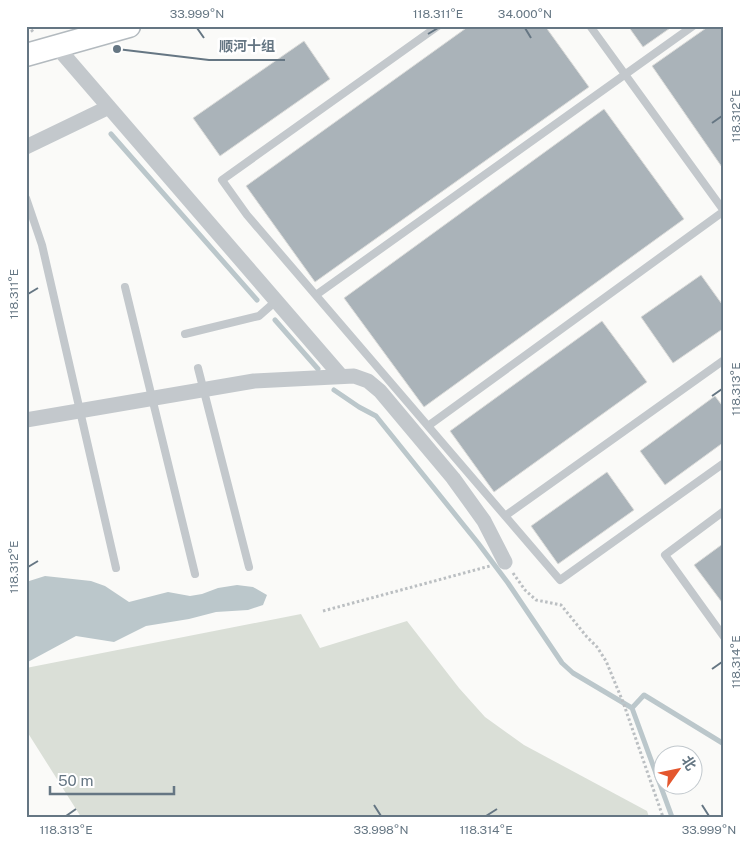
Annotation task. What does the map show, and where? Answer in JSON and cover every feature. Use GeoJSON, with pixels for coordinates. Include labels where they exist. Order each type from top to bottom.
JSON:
{"type":"FeatureCollection","features":[{"type":"Feature","properties":{"kind":"street"},"geometry":{"type":"LineString","coordinates":[[26,56],[129,26]]}},
{"type":"Feature","properties":{"kind":"street"},"geometry":{"type":"LineString","coordinates":[[57,47],[341,376]]}},
{"type":"Feature","properties":{"kind":"street"},"geometry":{"type":"LineString","coordinates":[[26,147],[109,107]]}},
{"type":"Feature","properties":{"kind":"street"},"geometry":{"type":"LineString","coordinates":[[26,420],[254,381],[354,376],[368,381],[380,391],[453,478],[484,521],[504,562]]}},
{"type":"Feature","properties":{"kind":"lane"},"geometry":{"type":"LineString","coordinates":[[438,26],[222,180],[247,215],[560,580],[724,463]]}},
{"type":"Feature","properties":{"kind":"lane"},"geometry":{"type":"LineString","coordinates":[[428,426],[724,211],[590,26]]}},
{"type":"Feature","properties":{"kind":"lane"},"geometry":{"type":"LineString","coordinates":[[316,295],[693,26]]}},
{"type":"Feature","properties":{"kind":"lane"},"geometry":{"type":"LineString","coordinates":[[26,198],[42,245],[116,568]]}},
{"type":"Feature","properties":{"kind":"lane"},"geometry":{"type":"LineString","coordinates":[[125,287],[195,574]]}},
{"type":"Feature","properties":{"kind":"lane"},"geometry":{"type":"LineString","coordinates":[[185,334],[259,316],[276,301]]}},
{"type":"Feature","properties":{"kind":"lane"},"geometry":{"type":"LineString","coordinates":[[505,516],[724,360]]}},
{"type":"Feature","properties":{"kind":"lane"},"geometry":{"type":"LineString","coordinates":[[198,368],[249,567]]}},
{"type":"Feature","properties":{"kind":"lane"},"geometry":{"type":"LineString","coordinates":[[724,511],[664,555],[724,637]]}},
{"type":"Feature","properties":{"kind":"path"},"geometry":{"type":"LineString","coordinates":[[323,611],[504,562],[536,600],[561,605],[597,647],[606,661],[623,702],[663,817]]}},
{"type":"Feature","properties":{"kind":"shaded area"},"geometry":{"type":"Polygon","coordinates":[[[45,576],[91,581],[105,586],[129,602],[168,592],[190,596],[237,585],[253,587],[267,595],[263,605],[248,610],[216,612],[189,619],[146,626],[114,642],[76,636],[26,663],[26,582],[45,576]]]}},
{"type":"Feature","properties":{"kind":"shaded area"},"geometry":{"type":"Polygon","coordinates":[[[301,614],[320,648],[407,621],[459,688],[485,717],[524,745],[647,811],[649,817],[81,817],[26,730],[26,668],[301,614]]]}},
{"type":"Feature","properties":{"kind":"building"},"geometry":{"type":"Polygon","coordinates":[[[469,26],[545,26],[589,87],[315,282],[246,186],[469,26]]]}},
{"type":"Feature","properties":{"kind":"building"},"geometry":{"type":"Polygon","coordinates":[[[628,26],[673,26],[643,47],[628,26]]]}},
{"type":"Feature","properties":{"kind":"building"},"geometry":{"type":"Polygon","coordinates":[[[709,26],[724,26],[724,170],[652,66],[709,26]]]}},
{"type":"Feature","properties":{"kind":"building"},"geometry":{"type":"Polygon","coordinates":[[[304,41],[330,79],[220,156],[193,118],[304,41]]]}},
{"type":"Feature","properties":{"kind":"building"},"geometry":{"type":"Polygon","coordinates":[[[604,109],[684,219],[424,407],[344,298],[604,109]]]}},
{"type":"Feature","properties":{"kind":"building"},"geometry":{"type":"Polygon","coordinates":[[[701,275],[724,307],[724,328],[673,363],[641,317],[701,275]]]}},
{"type":"Feature","properties":{"kind":"building"},"geometry":{"type":"Polygon","coordinates":[[[602,321],[647,382],[494,492],[450,431],[602,321]]]}},
{"type":"Feature","properties":{"kind":"building"},"geometry":{"type":"Polygon","coordinates":[[[715,396],[724,408],[724,442],[665,485],[640,451],[715,396]]]}},
{"type":"Feature","properties":{"kind":"building"},"geometry":{"type":"Polygon","coordinates":[[[607,472],[634,510],[558,564],[531,526],[607,472]]]}},
{"type":"Feature","properties":{"kind":"building"},"geometry":{"type":"Polygon","coordinates":[[[724,543],[724,605],[694,565],[724,543]]]}},
{"type":"Feature","properties":{"kind":"waterway"},"geometry":{"type":"LineString","coordinates":[[111,134],[257,300]]}},
{"type":"Feature","properties":{"kind":"waterway"},"geometry":{"type":"LineString","coordinates":[[275,320],[318,369]]}},
{"type":"Feature","properties":{"kind":"waterway"},"geometry":{"type":"LineString","coordinates":[[334,390],[376,416],[478,543],[508,583],[562,663],[573,673],[632,708],[672,817]]}},
{"type":"Feature","properties":{"kind":"waterway"},"geometry":{"type":"LineString","coordinates":[[632,708],[644,695],[724,744]]}},
{"type":"Feature","properties":{"kind":"place","name":"顺河十组"},"geometry":{"type":"Point","coordinates":[117,49]}}]}
